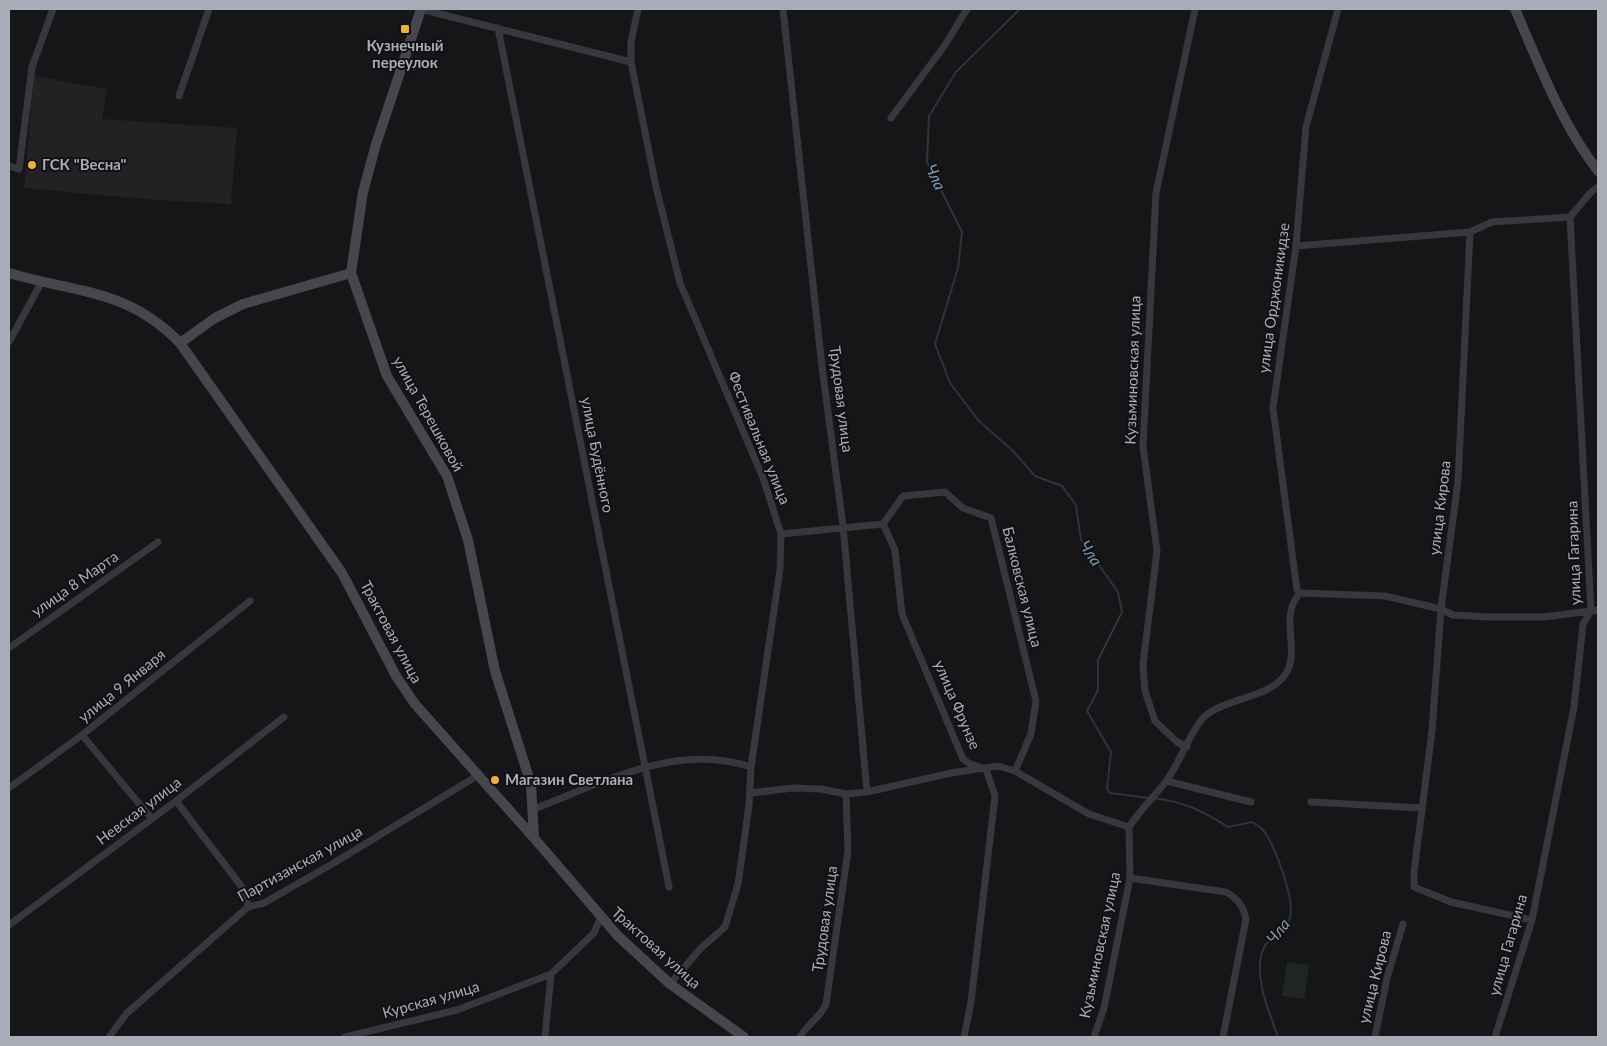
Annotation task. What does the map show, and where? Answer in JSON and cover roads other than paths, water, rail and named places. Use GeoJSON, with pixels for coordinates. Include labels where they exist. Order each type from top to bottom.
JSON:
{"type":"FeatureCollection","features":[{"type":"Feature","properties":{"kind":"street"},"geometry":{"type":"LineString","coordinates":[[9,166],[19,169],[32,67],[53,9]]}},
{"type":"Feature","properties":{"kind":"street"},"geometry":{"type":"LineString","coordinates":[[180,96],[208,9]]}},
{"type":"Feature","properties":{"kind":"street"},"geometry":{"type":"LineString","coordinates":[[421,9],[631,62]]}},
{"type":"Feature","properties":{"kind":"street","name":"улица Терешковой"},"geometry":{"type":"LineString","coordinates":[[421,9],[376,144],[362,197],[351,273],[387,376],[447,476],[468,540],[494,670],[531,784],[534,838]]}},
{"type":"Feature","properties":{"kind":"street","name":"Фестивальная улица"},"geometry":{"type":"LineString","coordinates":[[638,9],[631,42],[631,62],[656,187],[680,283],[763,478],[780,534],[780,569],[751,767],[750,793],[738,884],[724,927],[701,948],[670,984]]}},
{"type":"Feature","properties":{"kind":"street","name":"Трудовая улица"},"geometry":{"type":"LineString","coordinates":[[783,9],[822,367],[843,526],[867,792]]}},
{"type":"Feature","properties":{"kind":"street"},"geometry":{"type":"LineString","coordinates":[[891,118],[945,45],[967,9]]}},
{"type":"Feature","properties":{"kind":"street","name":"Кузьминовская улица"},"geometry":{"type":"LineString","coordinates":[[1187,747],[1177,742],[1155,721],[1145,691],[1143,664],[1157,551],[1143,446],[1156,193],[1195,9]]}},
{"type":"Feature","properties":{"kind":"street","name":"улица Орджоникидзе"},"geometry":{"type":"LineString","coordinates":[[1300,593],[1297,590],[1273,408],[1296,246],[1306,127],[1338,9]]}},
{"type":"Feature","properties":{"kind":"street"},"geometry":{"type":"LineString","coordinates":[[1514,9],[1551,93],[1584,152],[1598,170]]}},
{"type":"Feature","properties":{"kind":"street","name":"улица Будённого"},"geometry":{"type":"LineString","coordinates":[[498,28],[669,887]]}},
{"type":"Feature","properties":{"kind":"street"},"geometry":{"type":"LineString","coordinates":[[1296,246],[1470,232],[1492,222],[1570,217],[1591,192],[1598,187]]}},
{"type":"Feature","properties":{"kind":"street","name":"улица Гагарина"},"geometry":{"type":"LineString","coordinates":[[1495,1037],[1532,920],[1574,708],[1583,624],[1594,610],[1570,217]]}},
{"type":"Feature","properties":{"kind":"street","name":"улица Кирова"},"geometry":{"type":"LineString","coordinates":[[1470,232],[1458,481],[1441,609],[1432,731],[1414,887],[1451,902],[1532,920]]}},
{"type":"Feature","properties":{"kind":"street","name":"Трактовая улица"},"geometry":{"type":"LineString","coordinates":[[9,272],[41,283],[78,288],[108,296],[148,316],[168,330],[180,343],[342,573],[396,676],[410,697],[477,776],[534,838],[600,919],[670,984],[744,1037]]}},
{"type":"Feature","properties":{"kind":"street"},"geometry":{"type":"LineString","coordinates":[[180,343],[215,318],[242,304],[351,273]]}},
{"type":"Feature","properties":{"kind":"street"},"geometry":{"type":"LineString","coordinates":[[9,342],[41,283]]}},
{"type":"Feature","properties":{"kind":"street","name":"Балковская улица"},"geometry":{"type":"LineString","coordinates":[[883,524],[902,496],[928,492],[945,492],[963,508],[991,518],[1036,701],[1031,734],[1015,771]]}},
{"type":"Feature","properties":{"kind":"street"},"geometry":{"type":"LineString","coordinates":[[780,534],[843,526],[883,524]]}},
{"type":"Feature","properties":{"kind":"street","name":"улица Фрунзе"},"geometry":{"type":"LineString","coordinates":[[883,524],[895,550],[902,614],[939,704],[963,759],[970,764],[986,769]]}},
{"type":"Feature","properties":{"kind":"street","name":"улица 8 Марта"},"geometry":{"type":"LineString","coordinates":[[9,648],[158,542]]}},
{"type":"Feature","properties":{"kind":"street"},"geometry":{"type":"LineString","coordinates":[[750,793],[793,788],[822,789],[846,794],[867,792],[951,773],[998,766],[1015,771],[1089,814],[1129,827],[1166,781],[1202,719],[1213,710],[1277,685],[1286,675],[1291,661],[1289,612],[1292,602],[1300,593],[1385,596],[1441,609],[1453,614],[1489,617],[1544,617],[1594,610]]}},
{"type":"Feature","properties":{"kind":"street","name":"улица 9 Января"},"geometry":{"type":"LineString","coordinates":[[9,788],[82,736],[250,601]]}},
{"type":"Feature","properties":{"kind":"street","name":"Невская улица"},"geometry":{"type":"LineString","coordinates":[[9,925],[176,801],[284,717]]}},
{"type":"Feature","properties":{"kind":"street"},"geometry":{"type":"LineString","coordinates":[[82,736],[151,818]]}},
{"type":"Feature","properties":{"kind":"street"},"geometry":{"type":"LineString","coordinates":[[532,810],[645,766],[703,758],[751,767]]}},
{"type":"Feature","properties":{"kind":"street"},"geometry":{"type":"LineString","coordinates":[[964,1037],[971,1002],[995,796],[986,769]]}},
{"type":"Feature","properties":{"kind":"street","name":"Партизанская улица"},"geometry":{"type":"LineString","coordinates":[[109,1037],[127,1013],[248,907],[264,903],[315,874],[477,776]]}},
{"type":"Feature","properties":{"kind":"street"},"geometry":{"type":"LineString","coordinates":[[1166,781],[1251,802]]}},
{"type":"Feature","properties":{"kind":"street","name":"Трудовая улица"},"geometry":{"type":"LineString","coordinates":[[800,1037],[805,1028],[822,1015],[826,1004],[848,851],[846,794]]}},
{"type":"Feature","properties":{"kind":"street"},"geometry":{"type":"LineString","coordinates":[[176,801],[245,891],[248,907]]}},
{"type":"Feature","properties":{"kind":"street"},"geometry":{"type":"LineString","coordinates":[[1312,802],[1422,808]]}},
{"type":"Feature","properties":{"kind":"street","name":"Кузьминовская улица"},"geometry":{"type":"LineString","coordinates":[[1094,1037],[1104,1008],[1130,878],[1129,827]]}},
{"type":"Feature","properties":{"kind":"street"},"geometry":{"type":"LineString","coordinates":[[1130,878],[1226,892],[1236,897],[1243,907],[1246,919],[1224,1037]]}},
{"type":"Feature","properties":{"kind":"street"},"geometry":{"type":"LineString","coordinates":[[545,1037],[551,974],[594,933],[600,919]]}},
{"type":"Feature","properties":{"kind":"street","name":"улица Кирова"},"geometry":{"type":"LineString","coordinates":[[1375,1037],[1387,978],[1403,924]]}},
{"type":"Feature","properties":{"kind":"street","name":"Курская улица"},"geometry":{"type":"LineString","coordinates":[[345,1037],[457,1010],[551,974]]}},
{"type":"Feature","properties":{"kind":"waterway","name":"Чла"},"geometry":{"type":"LineString","coordinates":[[1020,9],[956,72],[929,116],[927,162],[962,232],[958,268],[935,344],[950,383],[978,420],[1013,451],[1035,476],[1062,486],[1076,505],[1081,540],[1118,592],[1122,612],[1098,660],[1098,690],[1087,711],[1111,752],[1107,788],[1110,793],[1149,798]]}},
{"type":"Feature","properties":{"kind":"waterway","name":"Чла"},"geometry":{"type":"LineString","coordinates":[[1154,798],[1193,808],[1228,827],[1252,822],[1267,835],[1283,873],[1291,913],[1286,926],[1266,944],[1261,956],[1260,977],[1264,997],[1278,1037]]}},
{"type":"Feature","properties":{"kind":"place","name":"Кузнечный переулок"},"geometry":{"type":"Point","coordinates":[405,29]}},
{"type":"Feature","properties":{"kind":"place","name":"ГСК \"Весна\""},"geometry":{"type":"Point","coordinates":[32,165]}},
{"type":"Feature","properties":{"kind":"place","name":"Магазин Светлана"},"geometry":{"type":"Point","coordinates":[495,780]}}]}
